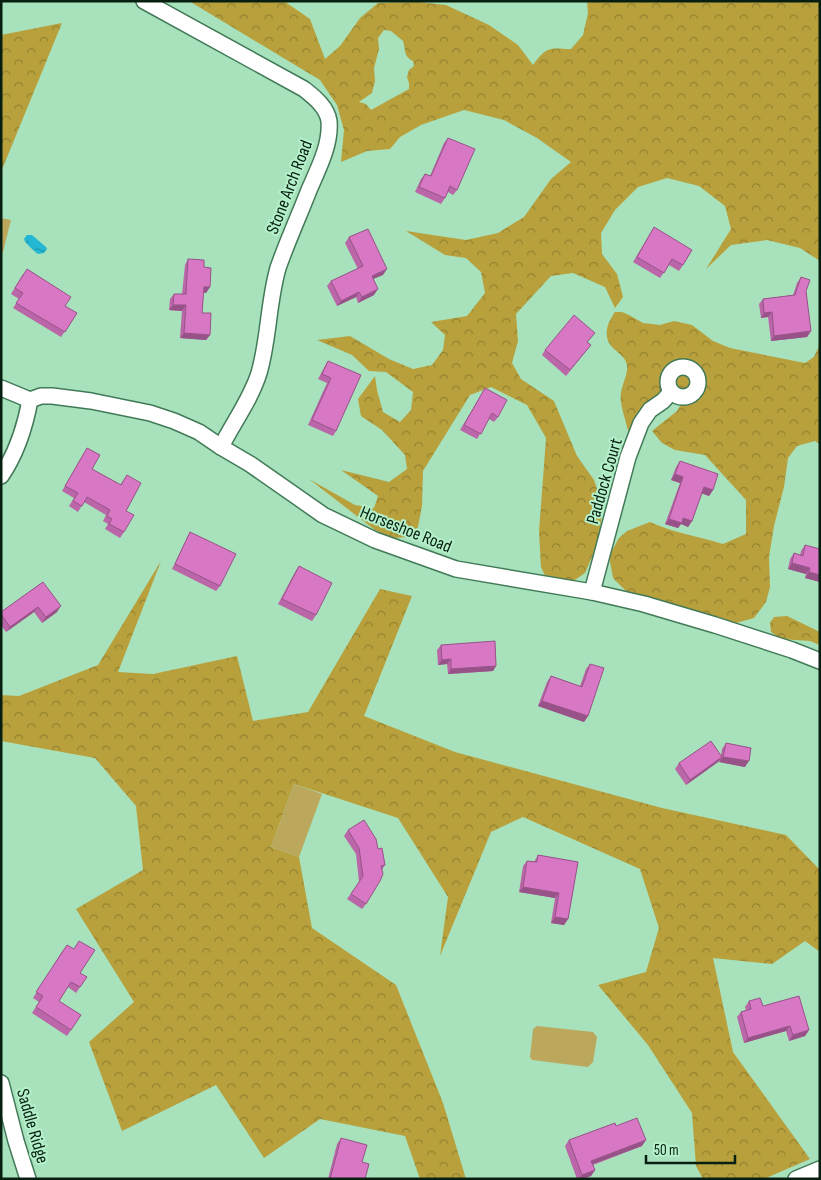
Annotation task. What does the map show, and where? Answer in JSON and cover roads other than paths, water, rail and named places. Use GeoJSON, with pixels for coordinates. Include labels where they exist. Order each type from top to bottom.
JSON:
{"type":"FeatureCollection","features":[{"type":"Feature","properties":{"kind":"street","name":"Stone Arch Road"},"geometry":{"type":"LineString","coordinates":[[144,1],[304,89],[319,101],[328,121],[327,144],[320,166],[278,268],[271,301],[267,338],[259,373],[252,390],[221,447]]}},
{"type":"Feature","properties":{"kind":"street"},"geometry":{"type":"LineString","coordinates":[[1,388],[30,400],[21,437],[12,458],[1,476]]}},
{"type":"Feature","properties":{"kind":"street","name":"Paddock Court"},"geometry":{"type":"LineString","coordinates":[[592,592],[628,457],[641,423],[650,410],[663,401],[671,392]]}},
{"type":"Feature","properties":{"kind":"street","name":"Horseshoe Road"},"geometry":{"type":"LineString","coordinates":[[30,400],[41,396],[52,396],[91,401],[150,413],[199,432],[324,514],[375,540],[407,553],[456,569],[592,592],[644,604],[715,624],[820,661]]}},
{"type":"Feature","properties":{"kind":"street","name":"Saddle Ridge"},"geometry":{"type":"LineString","coordinates":[[1,1083],[28,1179]]}},
{"type":"Feature","properties":{"kind":"street"},"geometry":{"type":"LineString","coordinates":[[796,1179],[820,1169]]}},
{"type":"Feature","properties":{"kind":"water"},"geometry":{"type":"Polygon","coordinates":[[[27,235],[32,235],[46,247],[47,249],[44,253],[38,254],[28,245],[24,240],[27,235]]]}}]}
